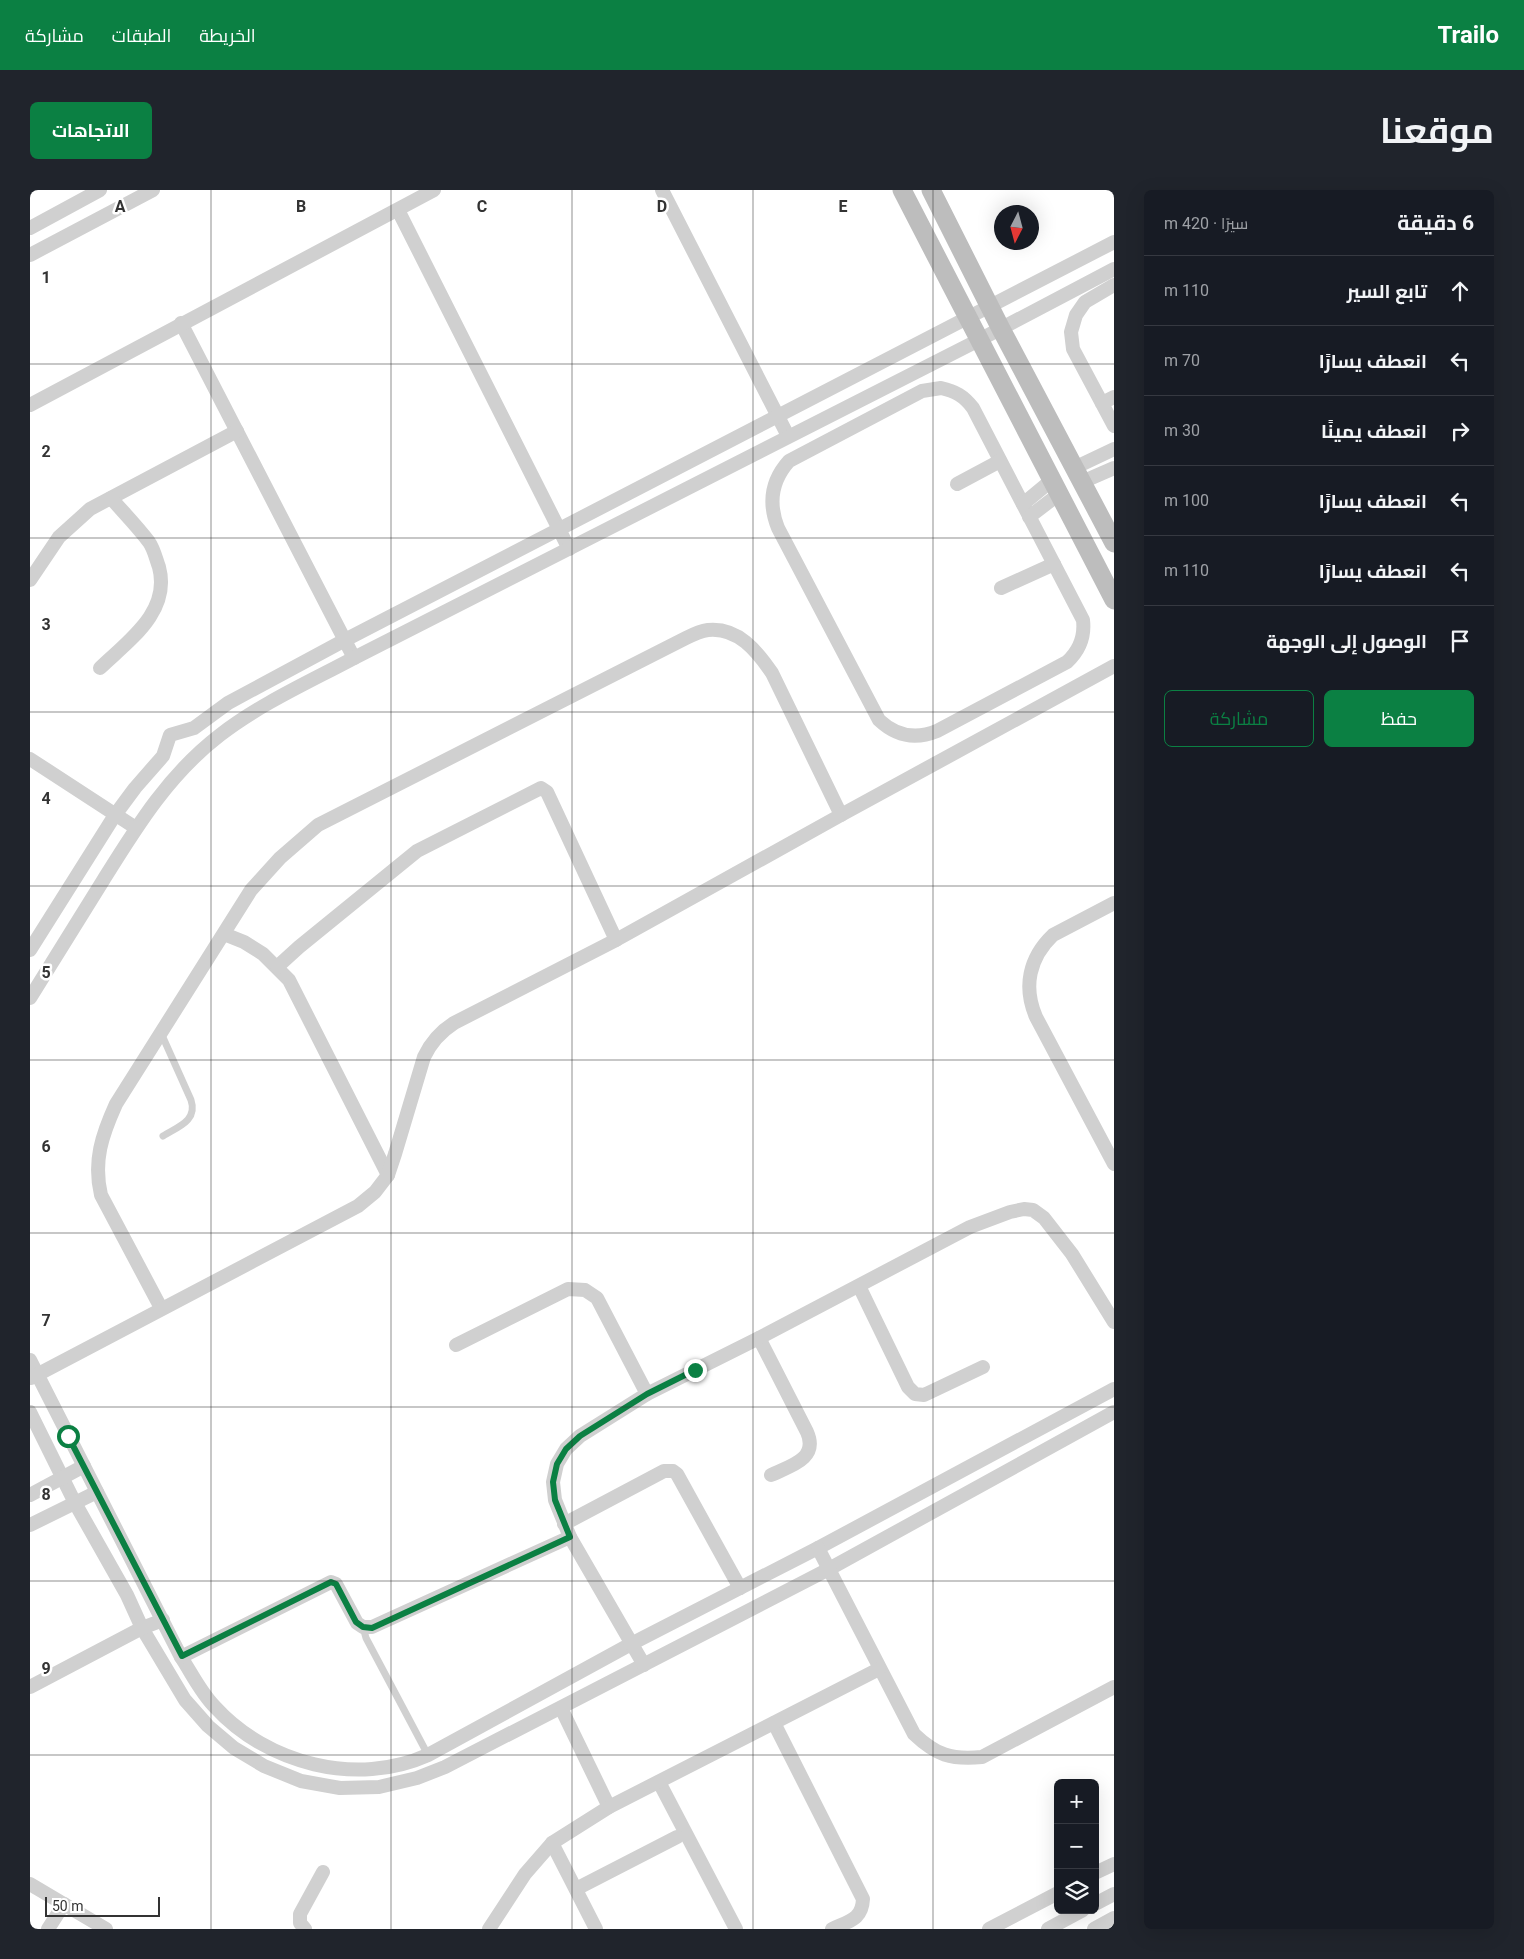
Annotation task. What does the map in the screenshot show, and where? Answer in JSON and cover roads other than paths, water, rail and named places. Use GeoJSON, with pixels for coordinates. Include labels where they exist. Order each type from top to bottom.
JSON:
{"type":"FeatureCollection","features":[{"type":"Feature","properties":{"kind":"street"},"geometry":{"type":"LineString","coordinates":[[30,228],[100,190]]}},
{"type":"Feature","properties":{"kind":"street"},"geometry":{"type":"LineString","coordinates":[[30,255],[153,190]]}},
{"type":"Feature","properties":{"kind":"street"},"geometry":{"type":"LineString","coordinates":[[30,405],[434,190]]}},
{"type":"Feature","properties":{"kind":"street"},"geometry":{"type":"LineString","coordinates":[[662,190],[788,436]]}},
{"type":"Feature","properties":{"kind":"street"},"geometry":{"type":"LineString","coordinates":[[902,190],[1114,600]]}},
{"type":"Feature","properties":{"kind":"street"},"geometry":{"type":"LineString","coordinates":[[931,190],[1001,329],[1114,543]]}},
{"type":"Feature","properties":{"kind":"street"},"geometry":{"type":"LineString","coordinates":[[398,210],[558,530],[569,548]]}},
{"type":"Feature","properties":{"kind":"street"},"geometry":{"type":"LineString","coordinates":[[30,950],[115,815],[163,756],[170,735],[194,728],[228,703],[345,640],[1114,242]]}},
{"type":"Feature","properties":{"kind":"street"},"geometry":{"type":"LineString","coordinates":[[30,998],[136,828],[157,798],[186,764],[220,735],[257,710],[354,658],[1001,329],[1114,269]]}},
{"type":"Feature","properties":{"kind":"street"},"geometry":{"type":"LineString","coordinates":[[1114,285],[1085,302],[1076,315],[1071,332],[1073,349],[1108,400],[1114,426]]}},
{"type":"Feature","properties":{"kind":"street"},"geometry":{"type":"LineString","coordinates":[[181,323],[354,658]]}},
{"type":"Feature","properties":{"kind":"street"},"geometry":{"type":"LineString","coordinates":[[931,389],[950,390],[963,396],[968,402],[1023,504],[1083,620],[1083,638],[1080,646],[1072,658],[929,734],[911,736],[893,732],[879,720],[778,528],[772,508],[773,488],[776,478],[789,461],[922,391],[931,389]]}},
{"type":"Feature","properties":{"kind":"street"},"geometry":{"type":"LineString","coordinates":[[30,580],[59,537],[90,509],[237,431]]}},
{"type":"Feature","properties":{"kind":"street"},"geometry":{"type":"LineString","coordinates":[[1078,475],[1114,449]]}},
{"type":"Feature","properties":{"kind":"street"},"geometry":{"type":"LineString","coordinates":[[957,484],[1000,461]]}},
{"type":"Feature","properties":{"kind":"street"},"geometry":{"type":"LineString","coordinates":[[1078,475],[1114,468]]}},
{"type":"Feature","properties":{"kind":"street"},"geometry":{"type":"LineString","coordinates":[[1023,504],[1056,487]]}},
{"type":"Feature","properties":{"kind":"street"},"geometry":{"type":"LineString","coordinates":[[1030,517],[1056,487]]}},
{"type":"Feature","properties":{"kind":"street"},"geometry":{"type":"LineString","coordinates":[[100,668],[142,628],[158,603],[161,588],[160,574],[150,544],[111,498]]}},
{"type":"Feature","properties":{"kind":"street"},"geometry":{"type":"LineString","coordinates":[[1001,588],[1054,564]]}},
{"type":"Feature","properties":{"kind":"street"},"geometry":{"type":"LineString","coordinates":[[161,1308],[101,1195],[98,1180],[99,1155],[104,1130],[116,1104],[251,890],[280,858],[318,825],[686,638],[707,630],[726,631],[745,640],[759,654],[772,673],[840,815]]}},
{"type":"Feature","properties":{"kind":"street"},"geometry":{"type":"LineString","coordinates":[[34,1376],[358,1206],[375,1192],[388,1175],[424,1057],[431,1043],[441,1032],[454,1023],[616,940],[840,815],[1114,666]]}},
{"type":"Feature","properties":{"kind":"street"},"geometry":{"type":"LineString","coordinates":[[30,759],[136,828]]}},
{"type":"Feature","properties":{"kind":"street"},"geometry":{"type":"LineString","coordinates":[[277,966],[417,851],[541,788],[547,792],[616,940]]}},
{"type":"Feature","properties":{"kind":"street"},"geometry":{"type":"LineString","coordinates":[[1114,903],[1053,935],[1045,942],[1034,960],[1029,979],[1030,998],[1036,1017],[1114,1164]]}},
{"type":"Feature","properties":{"kind":"street"},"geometry":{"type":"LineString","coordinates":[[224,934],[244,942],[263,954],[277,966],[297,993],[388,1175]]}},
{"type":"Feature","properties":{"kind":"street"},"geometry":{"type":"LineString","coordinates":[[644,1666],[570,1537],[555,1500],[553,1482],[557,1464],[566,1449],[580,1436],[647,1394],[992,1218],[1024,1209],[1033,1210],[1044,1218],[1058,1235],[1114,1322]]}},
{"type":"Feature","properties":{"kind":"street"},"geometry":{"type":"LineString","coordinates":[[859,1286],[908,1387],[915,1394],[924,1395],[983,1367]]}},
{"type":"Feature","properties":{"kind":"street"},"geometry":{"type":"LineString","coordinates":[[456,1345],[568,1289],[585,1290],[597,1298],[647,1394]]}},
{"type":"Feature","properties":{"kind":"street"},"geometry":{"type":"LineString","coordinates":[[759,1338],[809,1438],[810,1444],[806,1456],[802,1460],[771,1475]]}},
{"type":"Feature","properties":{"kind":"street"},"geometry":{"type":"LineString","coordinates":[[30,1360],[34,1376],[84,1466],[182,1656],[197,1684],[215,1707],[237,1728],[290,1758],[319,1767],[351,1770],[383,1768],[414,1761],[428,1755],[631,1644],[818,1548],[1114,1389]]}},
{"type":"Feature","properties":{"kind":"street"},"geometry":{"type":"LineString","coordinates":[[30,1412],[64,1476],[75,1502],[111,1563],[142,1628],[185,1700],[208,1726],[234,1748],[257,1762],[301,1781],[340,1788],[379,1787],[417,1778],[445,1766],[644,1666],[829,1569],[1114,1412]]}},
{"type":"Feature","properties":{"kind":"street"},"geometry":{"type":"LineString","coordinates":[[30,1495],[84,1466]]}},
{"type":"Feature","properties":{"kind":"street"},"geometry":{"type":"LineString","coordinates":[[564,1524],[664,1471],[673,1471],[677,1474],[740,1588]]}},
{"type":"Feature","properties":{"kind":"street"},"geometry":{"type":"LineString","coordinates":[[30,1525],[97,1492]]}},
{"type":"Feature","properties":{"kind":"street"},"geometry":{"type":"LineString","coordinates":[[182,1656],[331,1582],[336,1584],[356,1622],[363,1627],[372,1628],[570,1537]]}},
{"type":"Feature","properties":{"kind":"street"},"geometry":{"type":"LineString","coordinates":[[818,1548],[914,1734],[928,1747],[944,1756],[963,1759],[982,1756],[999,1749],[1114,1688]]}},
{"type":"Feature","properties":{"kind":"street"},"geometry":{"type":"LineString","coordinates":[[30,1687],[142,1628],[164,1620]]}},
{"type":"Feature","properties":{"kind":"street"},"geometry":{"type":"LineString","coordinates":[[490,1929],[525,1874],[552,1843],[609,1807],[879,1669]]}},
{"type":"Feature","properties":{"kind":"street"},"geometry":{"type":"LineString","coordinates":[[561,1708],[609,1807]]}},
{"type":"Feature","properties":{"kind":"street"},"geometry":{"type":"LineString","coordinates":[[774,1723],[863,1899],[863,1910],[857,1917],[832,1929]]}},
{"type":"Feature","properties":{"kind":"street"},"geometry":{"type":"LineString","coordinates":[[659,1782],[736,1929]]}},
{"type":"Feature","properties":{"kind":"street"},"geometry":{"type":"LineString","coordinates":[[576,1889],[677,1837]]}},
{"type":"Feature","properties":{"kind":"street"},"geometry":{"type":"LineString","coordinates":[[552,1843],[596,1929]]}},
{"type":"Feature","properties":{"kind":"street"},"geometry":{"type":"LineString","coordinates":[[1099,1872],[1114,1864]]}},
{"type":"Feature","properties":{"kind":"street"},"geometry":{"type":"LineString","coordinates":[[305,1929],[300,1923],[300,1914],[322,1872]]}},
{"type":"Feature","properties":{"kind":"street"},"geometry":{"type":"LineString","coordinates":[[30,1884],[106,1929]]}},
{"type":"Feature","properties":{"kind":"street"},"geometry":{"type":"LineString","coordinates":[[1099,1902],[1114,1894]]}},
{"type":"Feature","properties":{"kind":"street"},"geometry":{"type":"LineString","coordinates":[[989,1929],[1054,1895]]}},
{"type":"Feature","properties":{"kind":"street"},"geometry":{"type":"LineString","coordinates":[[48,1929],[64,1904]]}},
{"type":"Feature","properties":{"kind":"street"},"geometry":{"type":"LineString","coordinates":[[1048,1929],[1076,1914]]}},
{"type":"Feature","properties":{"kind":"street"},"geometry":{"type":"LineString","coordinates":[[1094,1929],[1114,1918]]}},
{"type":"Feature","properties":{"kind":"lane"},"geometry":{"type":"LineString","coordinates":[[161,1033],[191,1100],[193,1110],[186,1123],[163,1136]]}},
{"type":"Feature","properties":{"kind":"lane"},"geometry":{"type":"LineString","coordinates":[[363,1627],[366,1638],[428,1755]]}}]}
